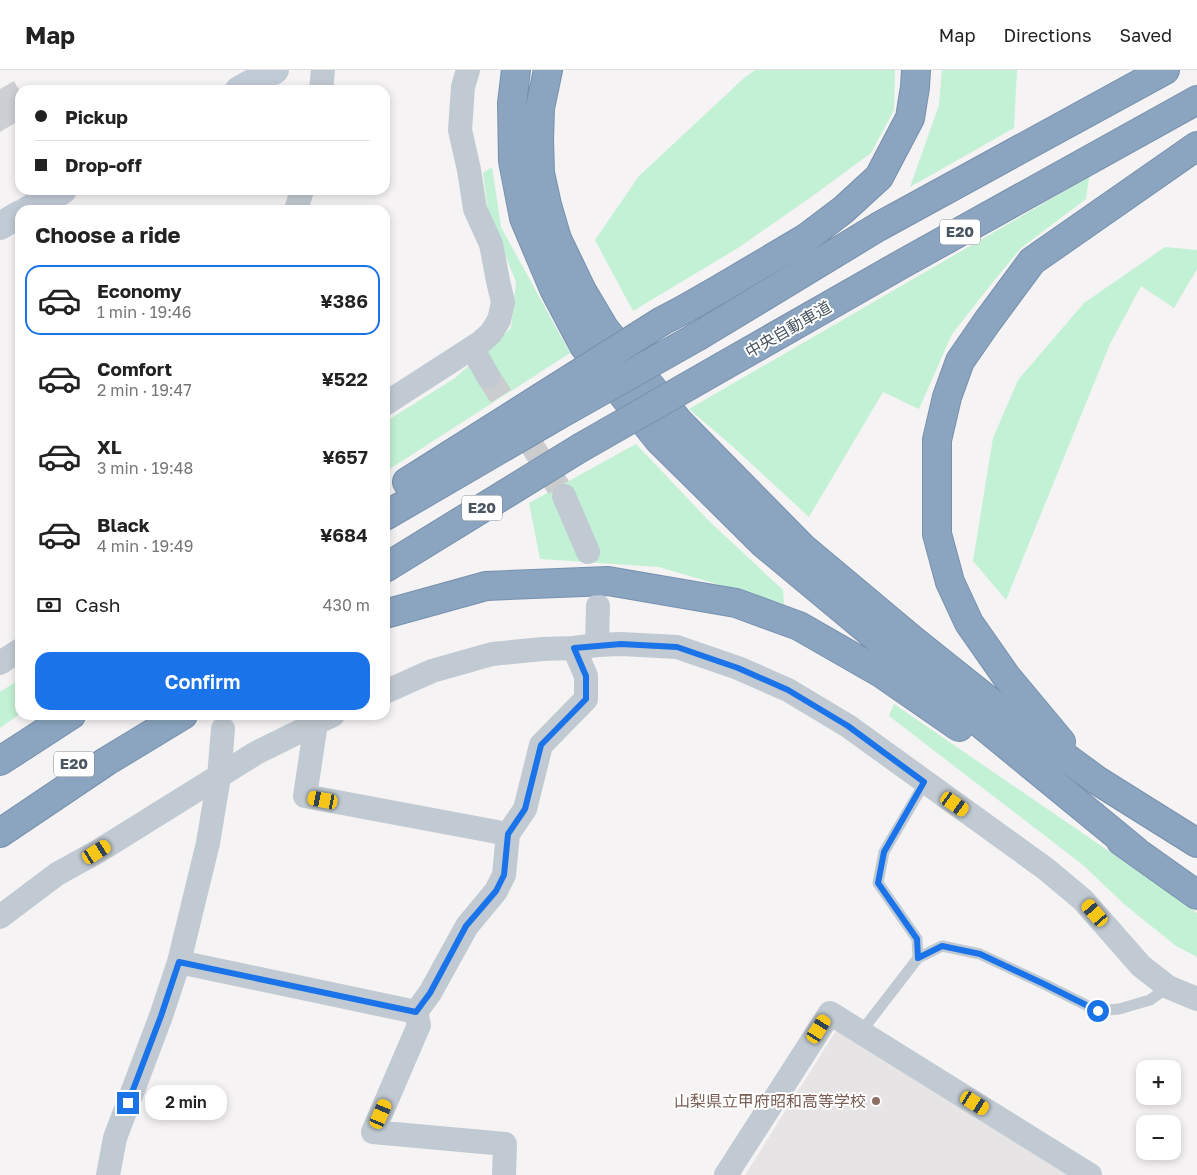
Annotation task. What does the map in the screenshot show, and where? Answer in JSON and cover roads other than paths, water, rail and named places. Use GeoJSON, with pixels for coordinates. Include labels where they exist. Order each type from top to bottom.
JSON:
{"type":"FeatureCollection","features":[{"type":"Feature","properties":{"kind":"highway"},"geometry":{"type":"LineString","coordinates":[[516,70],[512,103],[512,161],[524,218],[554,289],[584,346],[658,439],[764,544],[1136,851]]}},
{"type":"Feature","properties":{"kind":"highway"},"geometry":{"type":"LineString","coordinates":[[548,70],[540,108],[540,173],[557,239],[582,291],[604,328],[679,422],[803,548],[914,641],[998,708],[1098,781],[1197,843]]}},
{"type":"Feature","properties":{"kind":"highway"},"geometry":{"type":"LineString","coordinates":[[390,493],[547,407],[662,321],[806,238],[843,210],[879,176],[910,118],[916,70]]}},
{"type":"Feature","properties":{"kind":"highway","name":"E20"},"geometry":{"type":"LineString","coordinates":[[390,513],[547,407],[700,335],[878,227],[1165,70]]}},
{"type":"Feature","properties":{"kind":"highway","name":"中央自動車道"},"geometry":{"type":"LineString","coordinates":[[390,565],[580,448],[724,365],[1197,100]]}},
{"type":"Feature","properties":{"kind":"highway"},"geometry":{"type":"LineString","coordinates":[[1098,781],[1006,676],[969,623],[950,582],[938,534],[937,440],[947,397],[960,361],[1032,261],[1197,146]]}},
{"type":"Feature","properties":{"kind":"highway"},"geometry":{"type":"LineString","coordinates":[[390,613],[486,586],[600,581],[736,603],[798,626],[881,673],[1197,895]]}},
{"type":"Feature","properties":{"kind":"highway","name":"E20"},"geometry":{"type":"LineString","coordinates":[[0,761],[63,720]]}},
{"type":"Feature","properties":{"kind":"highway","name":"E20"},"geometry":{"type":"LineString","coordinates":[[0,813],[140,720]]}},
{"type":"Feature","properties":{"kind":"highway"},"geometry":{"type":"LineString","coordinates":[[0,833],[108,761],[175,720]]}},
{"type":"Feature","properties":{"kind":"street"},"geometry":{"type":"LineString","coordinates":[[248,85],[275,70]]}},
{"type":"Feature","properties":{"kind":"street"},"geometry":{"type":"LineString","coordinates":[[322,85],[323,70]]}},
{"type":"Feature","properties":{"kind":"street"},"geometry":{"type":"LineString","coordinates":[[390,401],[472,348],[491,333],[499,320],[503,302],[491,244],[475,208],[460,130],[463,87],[468,70]]}},
{"type":"Feature","properties":{"kind":"street"},"geometry":{"type":"LineString","coordinates":[[37,205],[54,195]]}},
{"type":"Feature","properties":{"kind":"street"},"geometry":{"type":"LineString","coordinates":[[0,226],[15,217]]}},
{"type":"Feature","properties":{"kind":"street"},"geometry":{"type":"LineString","coordinates":[[472,348],[488,376]]}},
{"type":"Feature","properties":{"kind":"street"},"geometry":{"type":"LineString","coordinates":[[564,496],[588,552]]}},
{"type":"Feature","properties":{"kind":"street"},"geometry":{"type":"LineString","coordinates":[[597,645],[598,606]]}},
{"type":"Feature","properties":{"kind":"street"},"geometry":{"type":"LineString","coordinates":[[390,690],[432,672],[492,654],[597,645],[621,644],[677,647],[738,668],[788,690],[848,726],[1046,869],[1084,900],[1141,966],[1168,986],[1197,1000]]}},
{"type":"Feature","properties":{"kind":"street"},"geometry":{"type":"LineString","coordinates":[[504,1175],[505,1144],[373,1132],[419,1025],[416,1012],[430,993],[466,926],[496,891],[504,875],[508,834],[525,809],[541,745],[586,699],[586,676],[574,648]]}},
{"type":"Feature","properties":{"kind":"street"},"geometry":{"type":"LineString","coordinates":[[0,664],[15,654]]}},
{"type":"Feature","properties":{"kind":"street"},"geometry":{"type":"LineString","coordinates":[[0,916],[58,874],[97,852],[256,753],[323,720]]}},
{"type":"Feature","properties":{"kind":"street"},"geometry":{"type":"LineString","coordinates":[[325,720],[305,796],[508,834]]}},
{"type":"Feature","properties":{"kind":"street"},"geometry":{"type":"LineString","coordinates":[[108,1175],[115,1138],[161,1016],[179,962],[208,843],[223,729]]}},
{"type":"Feature","properties":{"kind":"street"},"geometry":{"type":"LineString","coordinates":[[179,962],[416,1012]]}},
{"type":"Feature","properties":{"kind":"street"},"geometry":{"type":"LineString","coordinates":[[726,1175],[830,1013],[1090,1175]]}},
{"type":"Feature","properties":{"kind":"lane"},"geometry":{"type":"LineString","coordinates":[[918,958],[917,939],[878,883],[884,852],[924,782]]}},
{"type":"Feature","properties":{"kind":"lane"},"geometry":{"type":"LineString","coordinates":[[861,1032],[918,958],[942,946],[980,954],[1098,1011],[1119,1009],[1150,1000],[1168,986]]}},
{"type":"Feature","properties":{"kind":"tunnel"},"geometry":{"type":"LineString","coordinates":[[488,376],[564,496]]}},
{"type":"Feature","properties":{"kind":"place","name":"山梨県立甲府昭和高等学校"},"geometry":{"type":"Point","coordinates":[876,1101]}}]}
